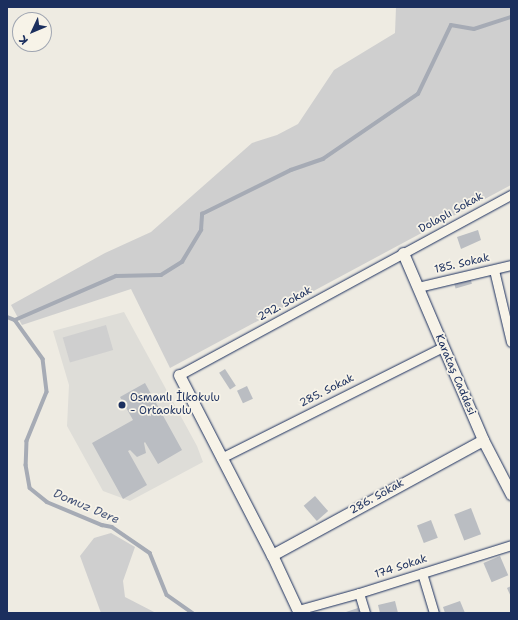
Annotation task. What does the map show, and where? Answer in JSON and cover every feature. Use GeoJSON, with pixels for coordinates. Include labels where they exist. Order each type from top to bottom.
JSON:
{"type":"FeatureCollection","features":[{"type":"Feature","properties":{"kind":"street","name":"Dolaplı Sokak"},"geometry":{"type":"LineString","coordinates":[[403,253],[511,194]]}},
{"type":"Feature","properties":{"kind":"street","name":"Karataş Caddesi"},"geometry":{"type":"LineString","coordinates":[[403,253],[482,440],[511,494]]}},
{"type":"Feature","properties":{"kind":"street","name":"292. Sokak"},"geometry":{"type":"LineString","coordinates":[[179,375],[403,253]]}},
{"type":"Feature","properties":{"kind":"street","name":"185. Sokak"},"geometry":{"type":"LineString","coordinates":[[418,287],[511,265]]}},
{"type":"Feature","properties":{"kind":"street"},"geometry":{"type":"LineString","coordinates":[[494,270],[511,341]]}},
{"type":"Feature","properties":{"kind":"street","name":"285. Sokak"},"geometry":{"type":"LineString","coordinates":[[221,458],[443,347]]}},
{"type":"Feature","properties":{"kind":"street"},"geometry":{"type":"LineString","coordinates":[[179,375],[272,555],[298,612]]}},
{"type":"Feature","properties":{"kind":"street","name":"286. Sokak"},"geometry":{"type":"LineString","coordinates":[[272,555],[482,440]]}},
{"type":"Feature","properties":{"kind":"street","name":"174 Sokak"},"geometry":{"type":"LineString","coordinates":[[298,612],[511,545]]}},
{"type":"Feature","properties":{"kind":"street"},"geometry":{"type":"LineString","coordinates":[[422,573],[434,613]]}},
{"type":"Feature","properties":{"kind":"street"},"geometry":{"type":"LineString","coordinates":[[358,594],[365,613]]}},
{"type":"Feature","properties":{"kind":"shaded area"},"geometry":{"type":"Polygon","coordinates":[[[396,7],[511,7],[511,185],[170,368],[131,289],[22,325],[11,305],[105,253],[151,232],[252,143],[277,135],[298,124],[334,70],[395,33],[396,7]]]}},
{"type":"Feature","properties":{"kind":"shaded area","name":"Osmanlı İlkokulu - Ortaokulu"},"geometry":{"type":"Polygon","coordinates":[[[124,312],[197,446],[203,462],[130,501],[103,491],[67,426],[69,385],[53,331],[124,312]]]}},
{"type":"Feature","properties":{"kind":"shaded area"},"geometry":{"type":"Polygon","coordinates":[[[106,325],[113,350],[70,362],[63,337],[106,325]]]}},
{"type":"Feature","properties":{"kind":"shaded area"},"geometry":{"type":"Polygon","coordinates":[[[111,533],[135,547],[123,581],[125,597],[156,613],[101,613],[80,556],[94,538],[111,533]]]}},
{"type":"Feature","properties":{"kind":"building"},"geometry":{"type":"Polygon","coordinates":[[[478,230],[481,240],[461,249],[457,237],[478,230]]]}},
{"type":"Feature","properties":{"kind":"building"},"geometry":{"type":"Polygon","coordinates":[[[470,277],[472,284],[456,288],[454,282],[470,277]]]}},
{"type":"Feature","properties":{"kind":"building"},"geometry":{"type":"Polygon","coordinates":[[[225,369],[236,386],[230,390],[219,373],[225,369]]]}},
{"type":"Feature","properties":{"kind":"building"},"geometry":{"type":"Polygon","coordinates":[[[145,383],[182,450],[158,464],[145,442],[146,453],[137,457],[130,450],[128,451],[147,485],[123,499],[92,443],[133,420],[120,397],[145,383]]]}},
{"type":"Feature","properties":{"kind":"building"},"geometry":{"type":"Polygon","coordinates":[[[247,386],[253,399],[243,403],[237,391],[247,386]]]}},
{"type":"Feature","properties":{"kind":"building"},"geometry":{"type":"Polygon","coordinates":[[[315,496],[328,511],[317,521],[304,506],[315,496]]]}},
{"type":"Feature","properties":{"kind":"building"},"geometry":{"type":"Polygon","coordinates":[[[471,508],[481,534],[464,541],[454,514],[471,508]]]}},
{"type":"Feature","properties":{"kind":"building"},"geometry":{"type":"Polygon","coordinates":[[[431,520],[438,538],[424,543],[417,525],[431,520]]]}},
{"type":"Feature","properties":{"kind":"building"},"geometry":{"type":"Polygon","coordinates":[[[500,556],[508,575],[492,582],[483,563],[500,556]]]}},
{"type":"Feature","properties":{"kind":"building"},"geometry":{"type":"Polygon","coordinates":[[[511,586],[511,597],[507,588],[511,586]]]}},
{"type":"Feature","properties":{"kind":"building"},"geometry":{"type":"Polygon","coordinates":[[[395,601],[398,613],[380,613],[378,605],[395,601]]]}},
{"type":"Feature","properties":{"kind":"building"},"geometry":{"type":"Polygon","coordinates":[[[460,601],[465,613],[445,613],[443,607],[460,601]]]}},
{"type":"Feature","properties":{"kind":"building"},"geometry":{"type":"Polygon","coordinates":[[[358,608],[360,613],[343,613],[358,608]]]}},
{"type":"Feature","properties":{"kind":"waterway"},"geometry":{"type":"LineString","coordinates":[[15,320],[116,276],[161,275],[182,262],[201,230],[202,214],[291,170],[323,159],[418,94],[451,25],[474,29],[511,17]]}},
{"type":"Feature","properties":{"kind":"waterway","name":"Domuz Dere"},"geometry":{"type":"LineString","coordinates":[[7,317],[15,320],[43,359],[47,392],[27,441],[26,465],[30,488],[47,502],[102,525],[112,527],[150,553],[167,595],[193,613]]}},
{"type":"Feature","properties":{"kind":"place","name":"Osmanlı İlkokulu - Ortaokulu"},"geometry":{"type":"Point","coordinates":[122,405]}}]}
